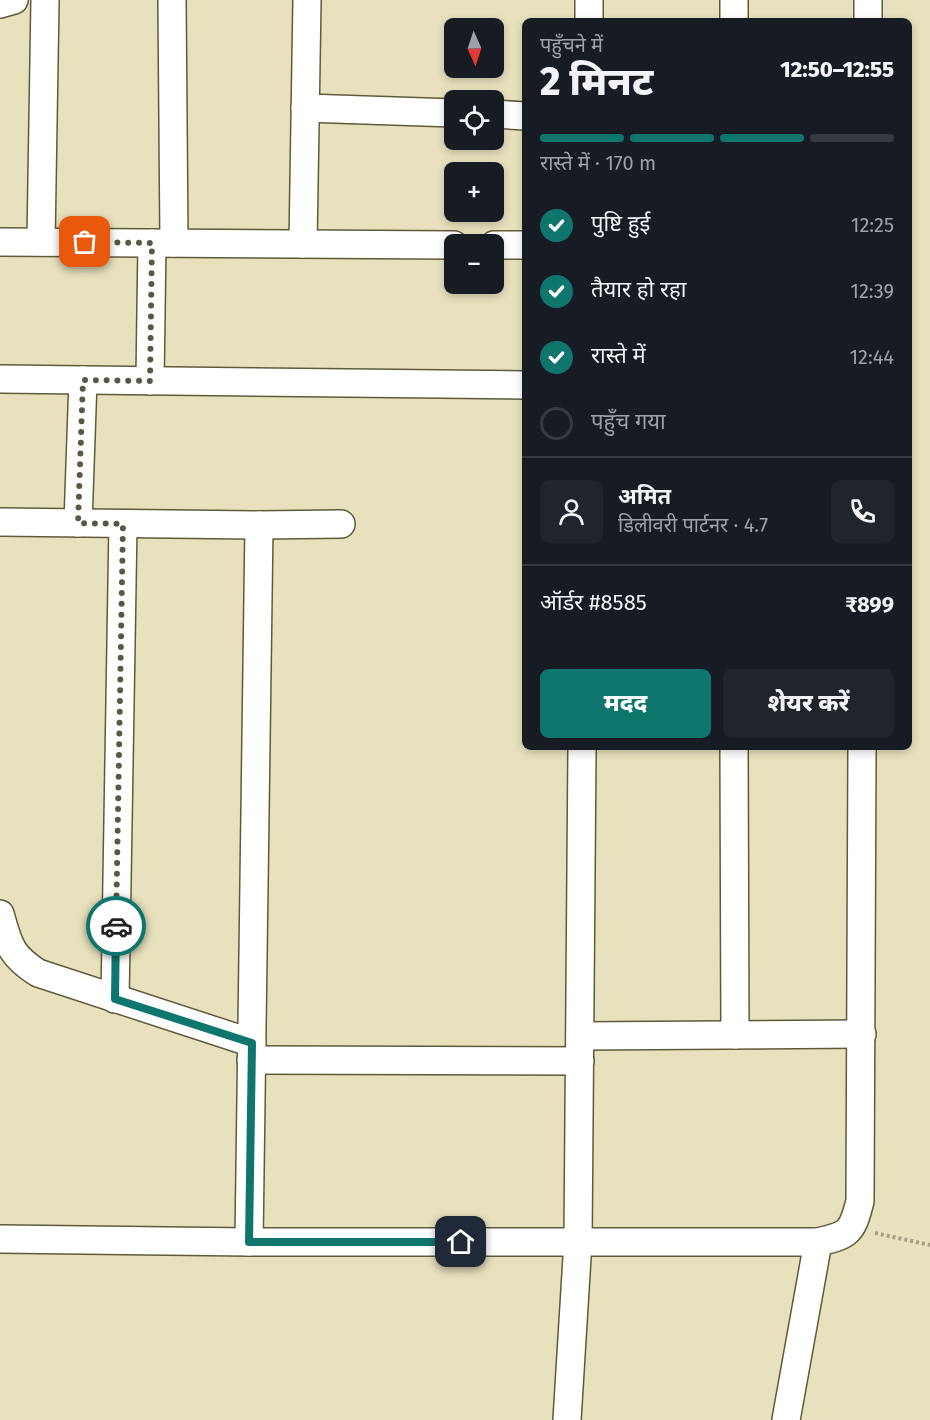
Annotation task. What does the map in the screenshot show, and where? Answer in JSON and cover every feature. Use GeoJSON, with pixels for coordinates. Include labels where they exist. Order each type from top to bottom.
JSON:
{"type":"FeatureCollection","features":[{"type":"Feature","properties":{"kind":"street"},"geometry":{"type":"LineString","coordinates":[[0,4],[14,0]]}},
{"type":"Feature","properties":{"kind":"street"},"geometry":{"type":"LineString","coordinates":[[41,242],[45,0]]}},
{"type":"Feature","properties":{"kind":"street"},"geometry":{"type":"LineString","coordinates":[[150,381],[163,243],[172,0]]}},
{"type":"Feature","properties":{"kind":"street"},"geometry":{"type":"LineString","coordinates":[[303,244],[307,0]]}},
{"type":"Feature","properties":{"kind":"street"},"geometry":{"type":"LineString","coordinates":[[589,0],[589,18]]}},
{"type":"Feature","properties":{"kind":"street"},"geometry":{"type":"LineString","coordinates":[[734,0],[734,18]]}},
{"type":"Feature","properties":{"kind":"street"},"geometry":{"type":"LineString","coordinates":[[868,0],[868,18]]}},
{"type":"Feature","properties":{"kind":"street"},"geometry":{"type":"LineString","coordinates":[[305,108],[444,113]]}},
{"type":"Feature","properties":{"kind":"street"},"geometry":{"type":"LineString","coordinates":[[504,115],[522,116]]}},
{"type":"Feature","properties":{"kind":"street"},"geometry":{"type":"LineString","coordinates":[[0,242],[444,245]]}},
{"type":"Feature","properties":{"kind":"street"},"geometry":{"type":"LineString","coordinates":[[504,245],[522,245]]}},
{"type":"Feature","properties":{"kind":"street"},"geometry":{"type":"LineString","coordinates":[[0,379],[522,385]]}},
{"type":"Feature","properties":{"kind":"street"},"geometry":{"type":"LineString","coordinates":[[78,523],[83,380]]}},
{"type":"Feature","properties":{"kind":"street"},"geometry":{"type":"LineString","coordinates":[[0,522],[341,524]]}},
{"type":"Feature","properties":{"kind":"street"},"geometry":{"type":"LineString","coordinates":[[115,999],[123,524]]}},
{"type":"Feature","properties":{"kind":"street"},"geometry":{"type":"LineString","coordinates":[[249,1242],[259,525]]}},
{"type":"Feature","properties":{"kind":"street"},"geometry":{"type":"LineString","coordinates":[[567,1420],[578,1241],[582,750]]}},
{"type":"Feature","properties":{"kind":"street"},"geometry":{"type":"LineString","coordinates":[[734,750],[735,1035]]}},
{"type":"Feature","properties":{"kind":"street"},"geometry":{"type":"LineString","coordinates":[[0,1239],[249,1242],[818,1242],[842,1237],[854,1224],[860,1201],[862,750]]}},
{"type":"Feature","properties":{"kind":"street"},"geometry":{"type":"LineString","coordinates":[[0,914],[8,941],[19,961],[38,973],[115,999],[252,1051],[580,1048],[735,1035],[862,1034]]}},
{"type":"Feature","properties":{"kind":"street"},"geometry":{"type":"LineString","coordinates":[[786,1420],[818,1242]]}},
{"type":"Feature","properties":{"kind":"path"},"geometry":{"type":"LineString","coordinates":[[854,1224],[879,1234],[930,1245]]}},
{"type":"Feature","properties":{"kind":"way so far"},"geometry":{"type":"LineString","coordinates":[[85,242],[152,243],[150,381],[83,380],[78,523],[123,524],[116,926]]}},
{"type":"Feature","properties":{"kind":"route"},"geometry":{"type":"LineString","coordinates":[[116,926],[115,999],[252,1043],[249,1242],[461,1242]]}}]}
